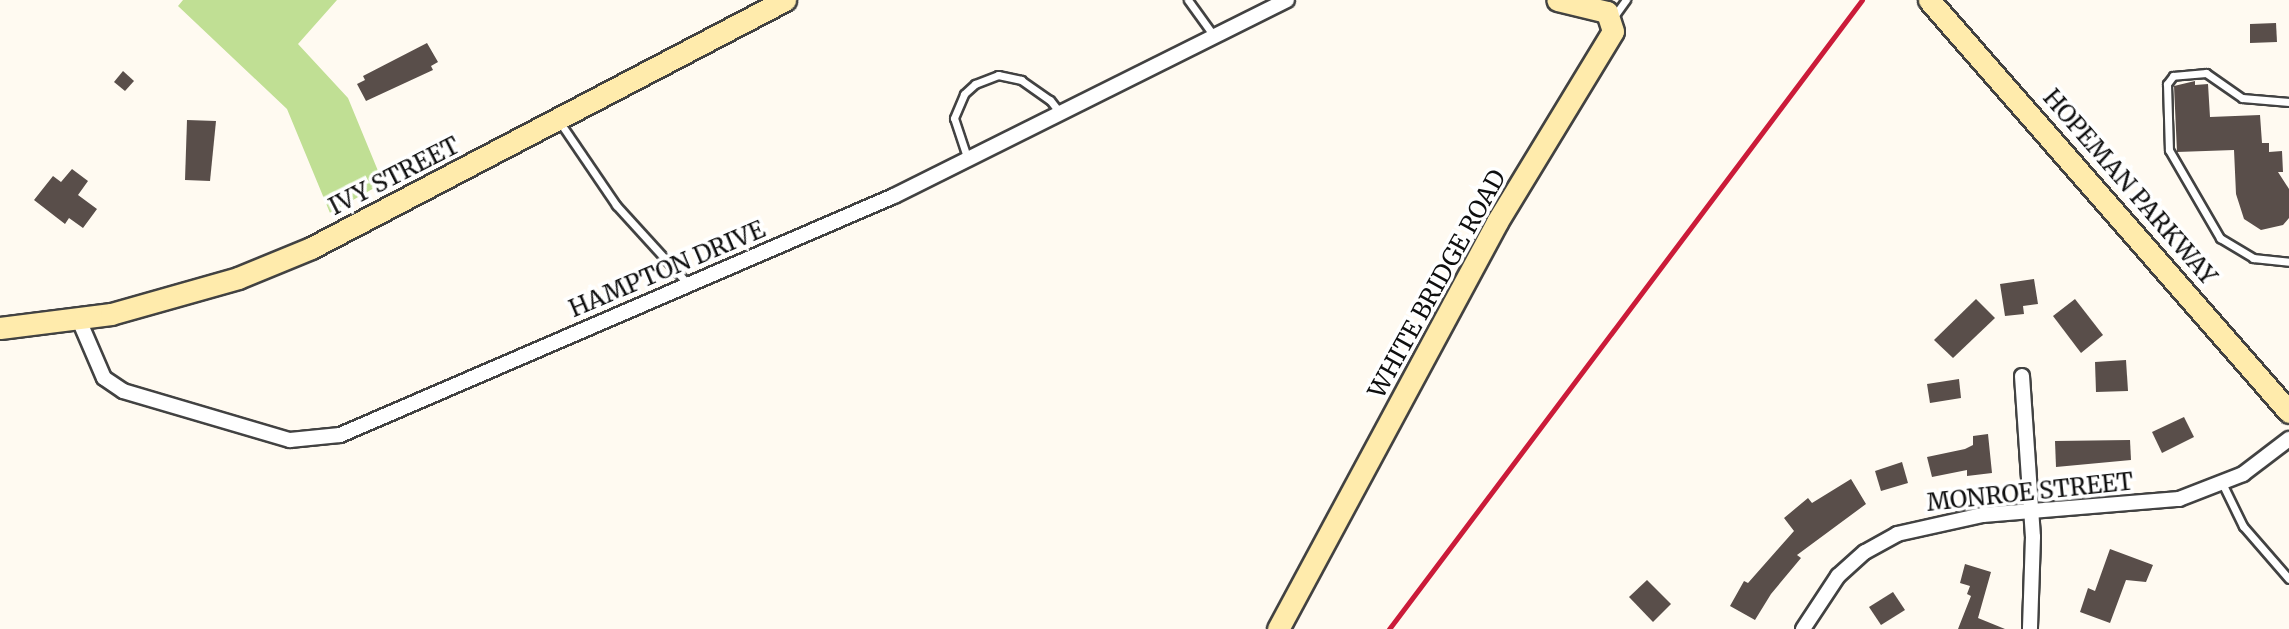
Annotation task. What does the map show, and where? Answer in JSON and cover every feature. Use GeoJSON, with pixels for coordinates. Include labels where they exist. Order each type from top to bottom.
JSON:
{"type":"FeatureCollection","features":[{"type":"Feature","properties":{"kind":"main road","name":"IVY STREET"},"geometry":{"type":"LineString","coordinates":[[0,328],[79,320],[191,293],[250,273],[358,224],[559,121],[785,0]]}},
{"type":"Feature","properties":{"kind":"main road"},"geometry":{"type":"LineString","coordinates":[[1557,0],[1601,9],[1612,19]]}},
{"type":"Feature","properties":{"kind":"main road","name":"HOPEMAN PARKWAY"},"geometry":{"type":"LineString","coordinates":[[1929,0],[2289,412]]}},
{"type":"Feature","properties":{"kind":"main road","name":"WHITE BRIDGE ROAD"},"geometry":{"type":"LineString","coordinates":[[1278,629],[1497,222],[1613,31],[1612,19]]}},
{"type":"Feature","properties":{"kind":"street","name":"HAMPTON DRIVE"},"geometry":{"type":"LineString","coordinates":[[79,320],[93,358],[113,386],[301,440],[340,435],[968,161],[1287,0]]}},
{"type":"Feature","properties":{"kind":"street"},"geometry":{"type":"LineString","coordinates":[[2022,376],[2032,511],[2030,629]]}},
{"type":"Feature","properties":{"kind":"street","name":"MONROE STREET"},"geometry":{"type":"LineString","coordinates":[[1803,629],[1838,576],[1881,542],[1935,522],[2032,511],[2157,502],[2222,485],[2264,460],[2289,439]]}},
{"type":"Feature","properties":{"kind":"lane"},"geometry":{"type":"LineString","coordinates":[[1188,0],[1214,36]]}},
{"type":"Feature","properties":{"kind":"lane"},"geometry":{"type":"LineString","coordinates":[[1612,19],[1626,0]]}},
{"type":"Feature","properties":{"kind":"lane"},"geometry":{"type":"LineString","coordinates":[[2289,102],[2242,98],[2206,73],[2173,76],[2167,84],[2169,149],[2220,238],[2253,258],[2289,262]]}},
{"type":"Feature","properties":{"kind":"lane"},"geometry":{"type":"LineString","coordinates":[[968,161],[954,118],[964,94],[981,80],[998,75],[1021,80],[1050,100],[1061,114]]}},
{"type":"Feature","properties":{"kind":"lane"},"geometry":{"type":"LineString","coordinates":[[559,121],[617,205],[688,284]]}},
{"type":"Feature","properties":{"kind":"lane"},"geometry":{"type":"LineString","coordinates":[[2222,485],[2243,527],[2289,579]]}},
{"type":"Feature","properties":{"kind":"green space"},"geometry":{"type":"Polygon","coordinates":[[[183,0],[337,0],[298,44],[348,98],[383,183],[330,213],[287,109],[178,6],[183,0]]]}},
{"type":"Feature","properties":{"kind":"building"},"geometry":{"type":"Polygon","coordinates":[[[2276,23],[2277,42],[2250,43],[2250,24],[2276,23]]]}},
{"type":"Feature","properties":{"kind":"building"},"geometry":{"type":"Polygon","coordinates":[[[427,43],[438,62],[431,66],[433,70],[366,101],[357,84],[365,80],[363,76],[427,43]]]}},
{"type":"Feature","properties":{"kind":"building"},"geometry":{"type":"Polygon","coordinates":[[[123,71],[134,81],[125,91],[114,82],[123,71]]]}},
{"type":"Feature","properties":{"kind":"building"},"geometry":{"type":"Polygon","coordinates":[[[2195,81],[2195,85],[2208,84],[2210,117],[2260,115],[2262,143],[2269,143],[2269,152],[2282,151],[2283,172],[2278,172],[2289,189],[2289,218],[2283,225],[2261,230],[2244,219],[2236,194],[2234,150],[2177,152],[2174,86],[2195,81]]]}},
{"type":"Feature","properties":{"kind":"building"},"geometry":{"type":"Polygon","coordinates":[[[187,120],[216,121],[210,181],[185,180],[187,120]]]}},
{"type":"Feature","properties":{"kind":"building"},"geometry":{"type":"Polygon","coordinates":[[[72,169],[88,181],[78,195],[97,209],[83,228],[69,218],[65,224],[34,200],[53,176],[61,182],[72,169]]]}},
{"type":"Feature","properties":{"kind":"building"},"geometry":{"type":"Polygon","coordinates":[[[2034,279],[2038,304],[2023,306],[2024,314],[2005,316],[2000,284],[2034,279]]]}},
{"type":"Feature","properties":{"kind":"building"},"geometry":{"type":"Polygon","coordinates":[[[1976,299],[1995,318],[1953,358],[1934,340],[1976,299]]]}},
{"type":"Feature","properties":{"kind":"building"},"geometry":{"type":"Polygon","coordinates":[[[2075,299],[2103,335],[2081,353],[2053,316],[2075,299]]]}},
{"type":"Feature","properties":{"kind":"building"},"geometry":{"type":"Polygon","coordinates":[[[2126,360],[2128,391],[2096,392],[2095,362],[2126,360]]]}},
{"type":"Feature","properties":{"kind":"building"},"geometry":{"type":"Polygon","coordinates":[[[1959,379],[1961,398],[1930,403],[1927,384],[1959,379]]]}},
{"type":"Feature","properties":{"kind":"building"},"geometry":{"type":"Polygon","coordinates":[[[2184,417],[2194,437],[2162,453],[2152,432],[2184,417]]]}},
{"type":"Feature","properties":{"kind":"building"},"geometry":{"type":"Polygon","coordinates":[[[1988,434],[1992,473],[1967,476],[1967,470],[1932,477],[1927,457],[1965,449],[1973,445],[1973,436],[1988,434]]]}},
{"type":"Feature","properties":{"kind":"building"},"geometry":{"type":"Polygon","coordinates":[[[2130,440],[2131,460],[2056,467],[2055,441],[2130,440]]]}},
{"type":"Feature","properties":{"kind":"building"},"geometry":{"type":"Polygon","coordinates":[[[1902,462],[1908,483],[1881,491],[1875,471],[1902,462]]]}},
{"type":"Feature","properties":{"kind":"building"},"geometry":{"type":"Polygon","coordinates":[[[1851,479],[1866,504],[1797,555],[1801,558],[1771,594],[1755,620],[1730,606],[1744,581],[1748,583],[1794,531],[1784,518],[1808,498],[1812,503],[1851,479]]]}},
{"type":"Feature","properties":{"kind":"building"},"geometry":{"type":"Polygon","coordinates":[[[2110,549],[2153,565],[2146,582],[2126,580],[2110,623],[2080,612],[2088,588],[2095,591],[2110,549]]]}},
{"type":"Feature","properties":{"kind":"building"},"geometry":{"type":"Polygon","coordinates":[[[1965,564],[1991,572],[1978,618],[2005,629],[1958,629],[1971,596],[1967,594],[1970,586],[1960,583],[1965,564]]]}},
{"type":"Feature","properties":{"kind":"building"},"geometry":{"type":"Polygon","coordinates":[[[1647,580],[1671,604],[1653,622],[1629,597],[1647,580]]]}},
{"type":"Feature","properties":{"kind":"building"},"geometry":{"type":"Polygon","coordinates":[[[1893,592],[1905,610],[1881,625],[1869,607],[1893,592]]]}},
{"type":"Feature","properties":{"kind":"railway"},"geometry":{"type":"LineString","coordinates":[[1389,629],[1862,0]]}}]}
